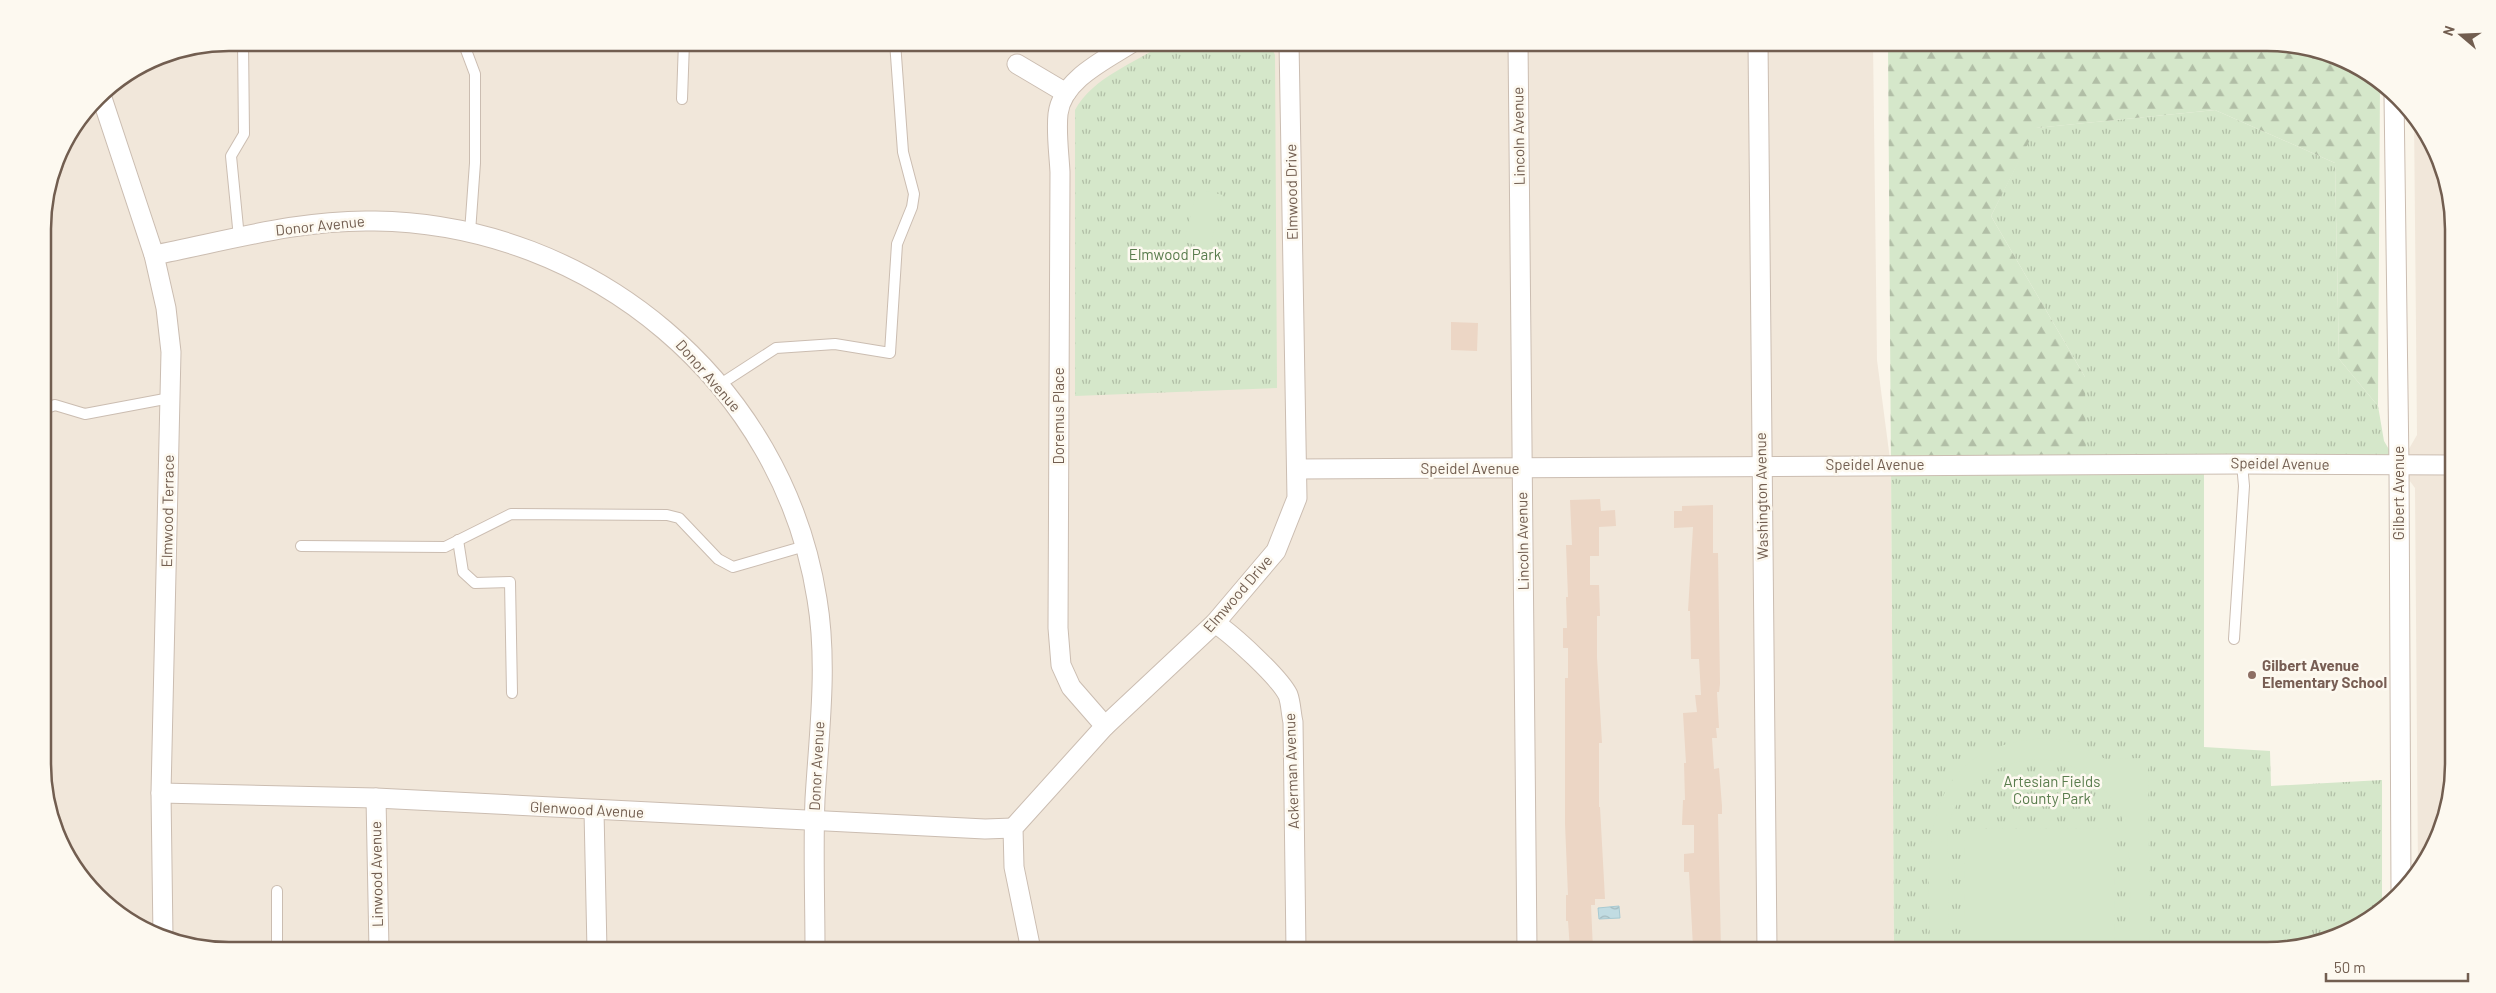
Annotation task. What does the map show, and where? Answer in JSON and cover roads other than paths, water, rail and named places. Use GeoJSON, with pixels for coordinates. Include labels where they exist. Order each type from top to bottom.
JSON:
{"type":"FeatureCollection","features":[{"type":"Feature","properties":{"kind":"street","name":"Doremus Place"},"geometry":{"type":"LineString","coordinates":[[1105,726],[1071,687],[1061,665],[1058,628],[1060,172],[1058,113],[1066,93],[1081,76],[1119,51]]}},
{"type":"Feature","properties":{"kind":"street","name":"Elmwood Drive"},"geometry":{"type":"LineString","coordinates":[[1013,828],[1105,726],[1215,623],[1276,551],[1297,498],[1289,51]]}},
{"type":"Feature","properties":{"kind":"street","name":"Lincoln Avenue"},"geometry":{"type":"LineString","coordinates":[[1518,51],[1527,942]]}},
{"type":"Feature","properties":{"kind":"street","name":"Washington Avenue"},"geometry":{"type":"LineString","coordinates":[[1758,51],[1766,942]]}},
{"type":"Feature","properties":{"kind":"street"},"geometry":{"type":"LineString","coordinates":[[1017,64],[1066,93]]}},
{"type":"Feature","properties":{"kind":"street","name":"Elmwood Terrace"},"geometry":{"type":"LineString","coordinates":[[103,103],[154,255],[167,317],[171,352],[161,793],[160,928]]}},
{"type":"Feature","properties":{"kind":"street","name":"Gilbert Avenue"},"geometry":{"type":"LineString","coordinates":[[2394,104],[2399,466],[2401,881]]}},
{"type":"Feature","properties":{"kind":"street","name":"Donor Avenue"},"geometry":{"type":"LineString","coordinates":[[154,255],[327,222],[374,220],[414,223],[470,232],[507,242],[551,258],[594,279],[627,300],[664,329],[699,361],[752,430],[776,471],[795,515],[805,546],[817,598],[823,646],[814,819],[815,942]]}},
{"type":"Feature","properties":{"kind":"street","name":"Speidel Avenue"},"geometry":{"type":"LineString","coordinates":[[1297,469],[1762,465],[2445,465]]}},
{"type":"Feature","properties":{"kind":"street","name":"Ackerman Avenue"},"geometry":{"type":"LineString","coordinates":[[1215,623],[1235,636],[1273,675],[1288,695],[1293,722],[1296,942]]}},
{"type":"Feature","properties":{"kind":"street","name":"Glenwood Avenue"},"geometry":{"type":"LineString","coordinates":[[161,793],[376,798],[594,811],[814,819],[985,829],[1013,828]]}},
{"type":"Feature","properties":{"kind":"street","name":"Linwood Avenue"},"geometry":{"type":"LineString","coordinates":[[376,798],[378,942]]}},
{"type":"Feature","properties":{"kind":"street"},"geometry":{"type":"LineString","coordinates":[[594,811],[597,942]]}},
{"type":"Feature","properties":{"kind":"street"},"geometry":{"type":"LineString","coordinates":[[1013,828],[1014,867],[1029,942]]}},
{"type":"Feature","properties":{"kind":"lane"},"geometry":{"type":"LineString","coordinates":[[239,238],[231,156],[244,134],[243,51]]}},
{"type":"Feature","properties":{"kind":"lane"},"geometry":{"type":"LineString","coordinates":[[466,51],[475,74],[475,163],[470,232]]}},
{"type":"Feature","properties":{"kind":"lane"},"geometry":{"type":"LineString","coordinates":[[682,99],[684,51]]}},
{"type":"Feature","properties":{"kind":"lane"},"geometry":{"type":"LineString","coordinates":[[719,385],[776,348],[835,344],[890,353],[897,244],[912,207],[914,194],[903,152],[896,51]]}},
{"type":"Feature","properties":{"kind":"lane"},"geometry":{"type":"LineString","coordinates":[[52,406],[55,405],[85,414],[170,398]]}},
{"type":"Feature","properties":{"kind":"lane"},"geometry":{"type":"LineString","coordinates":[[2234,639],[2244,486],[2242,464]]}},
{"type":"Feature","properties":{"kind":"lane"},"geometry":{"type":"LineString","coordinates":[[301,546],[445,547],[511,514],[667,515],[679,518],[718,559],[733,566],[805,546]]}},
{"type":"Feature","properties":{"kind":"lane"},"geometry":{"type":"LineString","coordinates":[[458,540],[463,572],[475,583],[510,582],[512,693]]}},
{"type":"Feature","properties":{"kind":"lane"},"geometry":{"type":"LineString","coordinates":[[277,891],[278,942]]}},
{"type":"Feature","properties":{"kind":"water"},"geometry":{"type":"Polygon","coordinates":[[[1619,906],[1620,918],[1599,919],[1598,908],[1619,906]]]}},
{"type":"Feature","properties":{"kind":"place","name":"Gilbert Avenue Elementary School"},"geometry":{"type":"Point","coordinates":[2252,675]}},
{"type":"Feature","properties":{"kind":"park label","name":"Elmwood Park"},"geometry":{"type":"Point","coordinates":[1175,255]}},
{"type":"Feature","properties":{"kind":"park label","name":"Artesian Fields County Park"},"geometry":{"type":"Point","coordinates":[2052,790]}}]}
